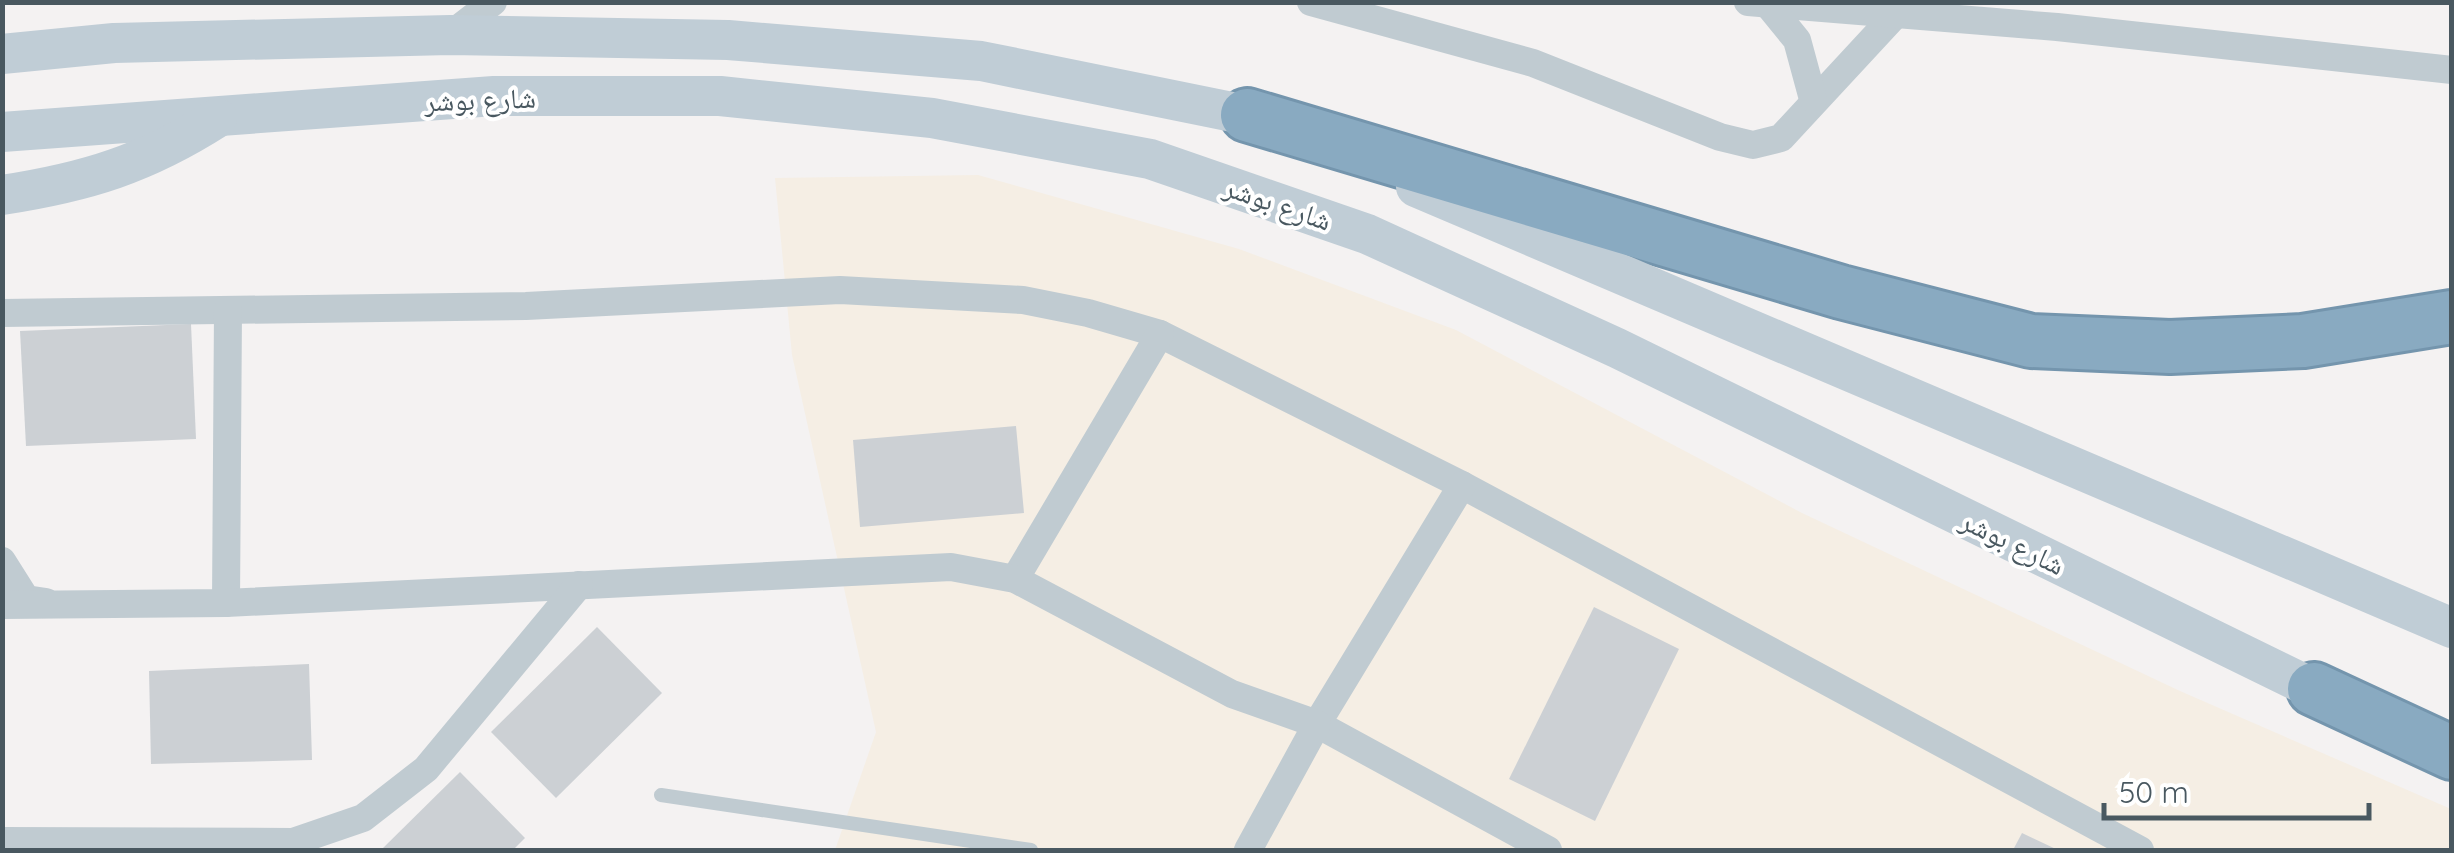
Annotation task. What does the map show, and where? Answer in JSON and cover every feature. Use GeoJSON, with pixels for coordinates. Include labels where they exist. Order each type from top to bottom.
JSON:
{"type":"FeatureCollection","features":[{"type":"Feature","properties":{"kind":"highway"},"geometry":{"type":"LineString","coordinates":[[1248,116],[1841,292],[2031,341],[2170,347],[2303,341],[2452,317]]}},
{"type":"Feature","properties":{"kind":"highway"},"geometry":{"type":"LineString","coordinates":[[2314,690],[2452,753]]}},
{"type":"Feature","properties":{"kind":"main road"},"geometry":{"type":"LineString","coordinates":[[2,54],[114,43],[450,35],[728,40],[980,60],[1248,116],[2151,497],[2385,604],[2452,628]]}},
{"type":"Feature","properties":{"kind":"main road","name":"شارع بوشر"},"geometry":{"type":"LineString","coordinates":[[2,132],[494,96],[720,96],[932,118],[1150,159],[1366,234],[1617,348],[2314,690],[2452,730]]}},
{"type":"Feature","properties":{"kind":"main road"},"geometry":{"type":"LineString","coordinates":[[2,195],[71,185],[124,168],[165,151],[225,113]]}},
{"type":"Feature","properties":{"kind":"street"},"geometry":{"type":"LineString","coordinates":[[450,35],[493,2]]}},
{"type":"Feature","properties":{"kind":"street"},"geometry":{"type":"LineString","coordinates":[[1311,2],[1532,62],[1720,137],[1753,145],[1781,138],[1894,15]]}},
{"type":"Feature","properties":{"kind":"street"},"geometry":{"type":"LineString","coordinates":[[1759,5],[1797,40],[1813,99]]}},
{"type":"Feature","properties":{"kind":"street"},"geometry":{"type":"LineString","coordinates":[[1759,5],[2057,27],[2452,70]]}},
{"type":"Feature","properties":{"kind":"street"},"geometry":{"type":"LineString","coordinates":[[2,312],[526,306],[858,290],[1023,300],[1160,334],[1462,485],[2140,850]]}},
{"type":"Feature","properties":{"kind":"street"},"geometry":{"type":"LineString","coordinates":[[226,603],[228,310]]}},
{"type":"Feature","properties":{"kind":"street"},"geometry":{"type":"LineString","coordinates":[[1015,578],[1160,334]]}},
{"type":"Feature","properties":{"kind":"street"},"geometry":{"type":"LineString","coordinates":[[1248,850],[1317,724],[1462,485]]}},
{"type":"Feature","properties":{"kind":"street"},"geometry":{"type":"LineString","coordinates":[[2,560],[26,599],[68,604]]}},
{"type":"Feature","properties":{"kind":"street"},"geometry":{"type":"LineString","coordinates":[[2,605],[226,603],[951,567],[1015,578],[1232,694],[1317,724],[1548,850]]}},
{"type":"Feature","properties":{"kind":"street"},"geometry":{"type":"LineString","coordinates":[[2,841],[293,842],[364,818],[426,769],[579,585]]}},
{"type":"Feature","properties":{"kind":"lane"},"geometry":{"type":"LineString","coordinates":[[661,795],[1031,850]]}},
{"type":"Feature","properties":{"kind":"sand"},"geometry":{"type":"Polygon","coordinates":[[[978,175],[1239,249],[1456,330],[1802,513],[2180,691],[2451,809],[2451,850],[835,850],[876,732],[792,355],[775,178],[978,175]]]}},
{"type":"Feature","properties":{"kind":"building"},"geometry":{"type":"Polygon","coordinates":[[[191,324],[196,439],[26,446],[20,331],[191,324]]]}},
{"type":"Feature","properties":{"kind":"building"},"geometry":{"type":"Polygon","coordinates":[[[1016,426],[1024,513],[860,527],[853,440],[1016,426]]]}},
{"type":"Feature","properties":{"kind":"building"},"geometry":{"type":"Polygon","coordinates":[[[1594,607],[1679,649],[1595,821],[1509,779],[1594,607]]]}},
{"type":"Feature","properties":{"kind":"building"},"geometry":{"type":"Polygon","coordinates":[[[597,627],[662,693],[556,798],[491,732],[597,627]]]}},
{"type":"Feature","properties":{"kind":"building"},"geometry":{"type":"Polygon","coordinates":[[[309,664],[312,760],[151,764],[149,671],[309,664]]]}},
{"type":"Feature","properties":{"kind":"building"},"geometry":{"type":"Polygon","coordinates":[[[460,772],[525,838],[513,850],[381,850],[460,772]]]}},
{"type":"Feature","properties":{"kind":"building"},"geometry":{"type":"Polygon","coordinates":[[[2022,833],[2058,850],[2013,850],[2022,833]]]}}]}
